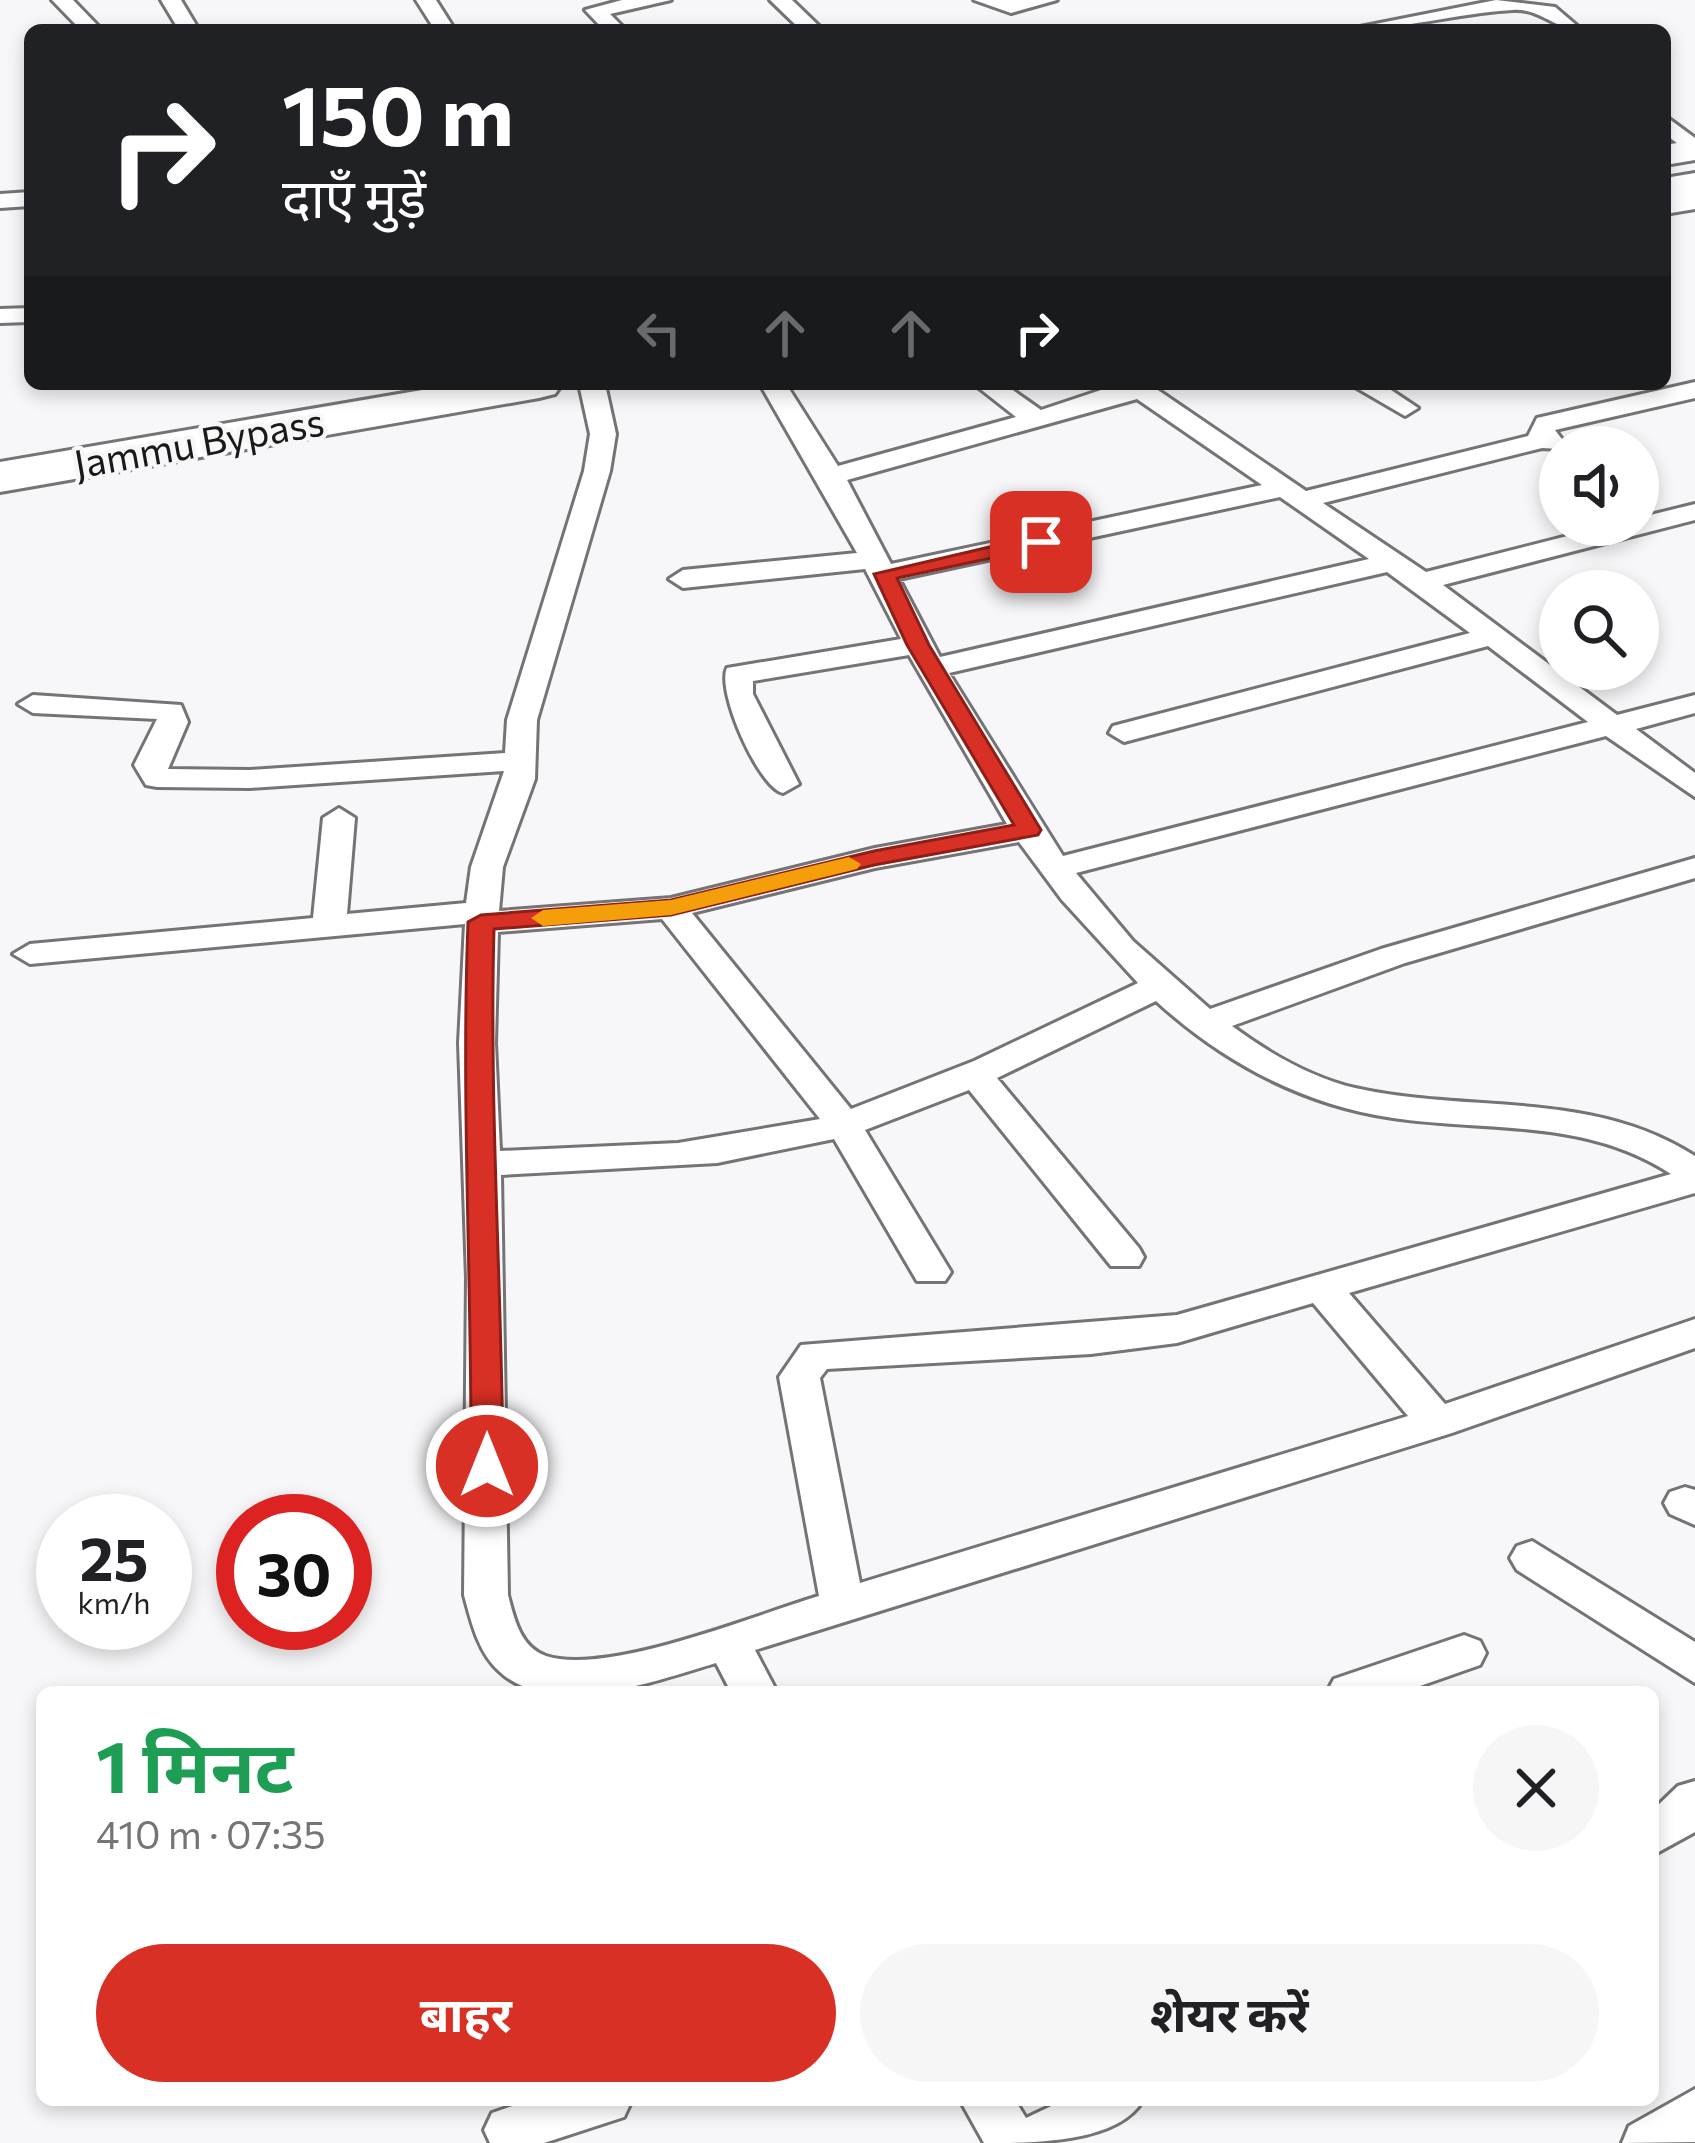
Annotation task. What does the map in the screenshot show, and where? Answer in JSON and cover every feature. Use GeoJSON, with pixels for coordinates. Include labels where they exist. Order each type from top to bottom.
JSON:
{"type":"FeatureCollection","features":[{"type":"Feature","properties":{"kind":"highway","name":"Jammu Bypass"},"geometry":{"type":"LineString","coordinates":[[0,454],[374,390]]}},
{"type":"Feature","properties":{"kind":"highway","name":"Jammu Bypass"},"geometry":{"type":"LineString","coordinates":[[0,477],[504,390]]}},
{"type":"Feature","properties":{"kind":"street"},"geometry":{"type":"LineString","coordinates":[[591,5],[661,0]]}},
{"type":"Feature","properties":{"kind":"street"},"geometry":{"type":"LineString","coordinates":[[780,0],[807,24]]}},
{"type":"Feature","properties":{"kind":"street"},"geometry":{"type":"LineString","coordinates":[[984,0],[1016,7],[1047,0]]}},
{"type":"Feature","properties":{"kind":"street"},"geometry":{"type":"LineString","coordinates":[[1387,24],[1512,1],[1557,16],[1565,24]]}},
{"type":"Feature","properties":{"kind":"street"},"geometry":{"type":"LineString","coordinates":[[1671,128],[1695,150]]}},
{"type":"Feature","properties":{"kind":"street"},"geometry":{"type":"LineString","coordinates":[[593,390],[603,434],[597,471],[522,719],[513,806],[487,866],[481,917],[477,1042],[486,1595],[495,1639],[522,1667],[562,1678],[622,1674],[842,1602],[1436,1422],[1695,1333]]}},
{"type":"Feature","properties":{"kind":"street"},"geometry":{"type":"LineString","coordinates":[[776,390],[835,476],[925,656],[1053,868],[1094,921],[1160,986],[1206,1023],[1299,1081],[1358,1101],[1606,1126],[1641,1136],[1695,1177]]}},
{"type":"Feature","properties":{"kind":"street"},"geometry":{"type":"LineString","coordinates":[[996,390],[1038,420]]}},
{"type":"Feature","properties":{"kind":"street"},"geometry":{"type":"LineString","coordinates":[[835,476],[1038,420],[1127,390]]}},
{"type":"Feature","properties":{"kind":"street"},"geometry":{"type":"LineString","coordinates":[[1140,390],[1421,582],[1695,788]]}},
{"type":"Feature","properties":{"kind":"street"},"geometry":{"type":"LineString","coordinates":[[1374,390],[1405,408]]}},
{"type":"Feature","properties":{"kind":"street"},"geometry":{"type":"LineString","coordinates":[[1544,426],[1693,393]]}},
{"type":"Feature","properties":{"kind":"street"},"geometry":{"type":"LineString","coordinates":[[682,579],[881,567],[1539,447]]}},
{"type":"Feature","properties":{"kind":"street"},"geometry":{"type":"LineString","coordinates":[[1659,506],[1688,520]]}},
{"type":"Feature","properties":{"kind":"street"},"geometry":{"type":"LineString","coordinates":[[1421,582],[1688,520]]}},
{"type":"Feature","properties":{"kind":"street"},"geometry":{"type":"LineString","coordinates":[[783,784],[738,694],[738,674],[925,656],[1392,562]]}},
{"type":"Feature","properties":{"kind":"street"},"geometry":{"type":"LineString","coordinates":[[1124,733],[1492,636]]}},
{"type":"Feature","properties":{"kind":"street"},"geometry":{"type":"LineString","coordinates":[[33,704],[170,711],[173,722],[150,765],[157,778],[250,779],[520,761]]}},
{"type":"Feature","properties":{"kind":"street"},"geometry":{"type":"LineString","coordinates":[[1053,868],[1695,704]]}},
{"type":"Feature","properties":{"kind":"street"},"geometry":{"type":"LineString","coordinates":[[329,925],[339,818]]}},
{"type":"Feature","properties":{"kind":"street"},"geometry":{"type":"LineString","coordinates":[[30,954],[329,925],[671,908],[874,858],[1029,830]]}},
{"type":"Feature","properties":{"kind":"street"},"geometry":{"type":"LineString","coordinates":[[1206,1023],[1393,956],[1695,868]]}},
{"type":"Feature","properties":{"kind":"street"},"geometry":{"type":"LineString","coordinates":[[671,908],[844,1125],[931,1272]]}},
{"type":"Feature","properties":{"kind":"street"},"geometry":{"type":"LineString","coordinates":[[482,1165],[730,1148],[844,1125],[1160,986]]}},
{"type":"Feature","properties":{"kind":"street"},"geometry":{"type":"LineString","coordinates":[[973,1072],[1125,1257]]}},
{"type":"Feature","properties":{"kind":"street"},"geometry":{"type":"LineString","coordinates":[[842,1602],[800,1377],[815,1355],[1112,1337],[1196,1324],[1695,1177]]}},
{"type":"Feature","properties":{"kind":"street"},"geometry":{"type":"LineString","coordinates":[[1323,1289],[1436,1422]]}},
{"type":"Feature","properties":{"kind":"street"},"geometry":{"type":"LineString","coordinates":[[1532,1558],[1695,1665]]}},
{"type":"Feature","properties":{"kind":"street"},"geometry":{"type":"LineString","coordinates":[[728,1642],[751,1686]]}},
{"type":"Feature","properties":{"kind":"street"},"geometry":{"type":"LineString","coordinates":[[1368,1686],[1464,1653]]}},
{"type":"Feature","properties":{"kind":"street"},"geometry":{"type":"LineString","coordinates":[[1659,1831],[1687,1813],[1695,1800]]}},
{"type":"Feature","properties":{"kind":"street"},"geometry":{"type":"LineString","coordinates":[[510,2130],[587,2106]]}},
{"type":"Feature","properties":{"kind":"street"},"geometry":{"type":"LineString","coordinates":[[990,2106],[1013,2143]]}},
{"type":"Feature","properties":{"kind":"street"},"geometry":{"type":"LineString","coordinates":[[1028,2143],[1105,2106]]}},
{"type":"Feature","properties":{"kind":"slow traffic"},"geometry":{"type":"LineString","coordinates":[[543,918],[671,908],[849,864]]}},
{"type":"Feature","properties":{"kind":"route"},"geometry":{"type":"LineString","coordinates":[[487,1466],[487,1278],[477,1042],[481,922],[671,908],[874,858],[1029,830],[918,645],[885,574],[1041,542]]}}]}
